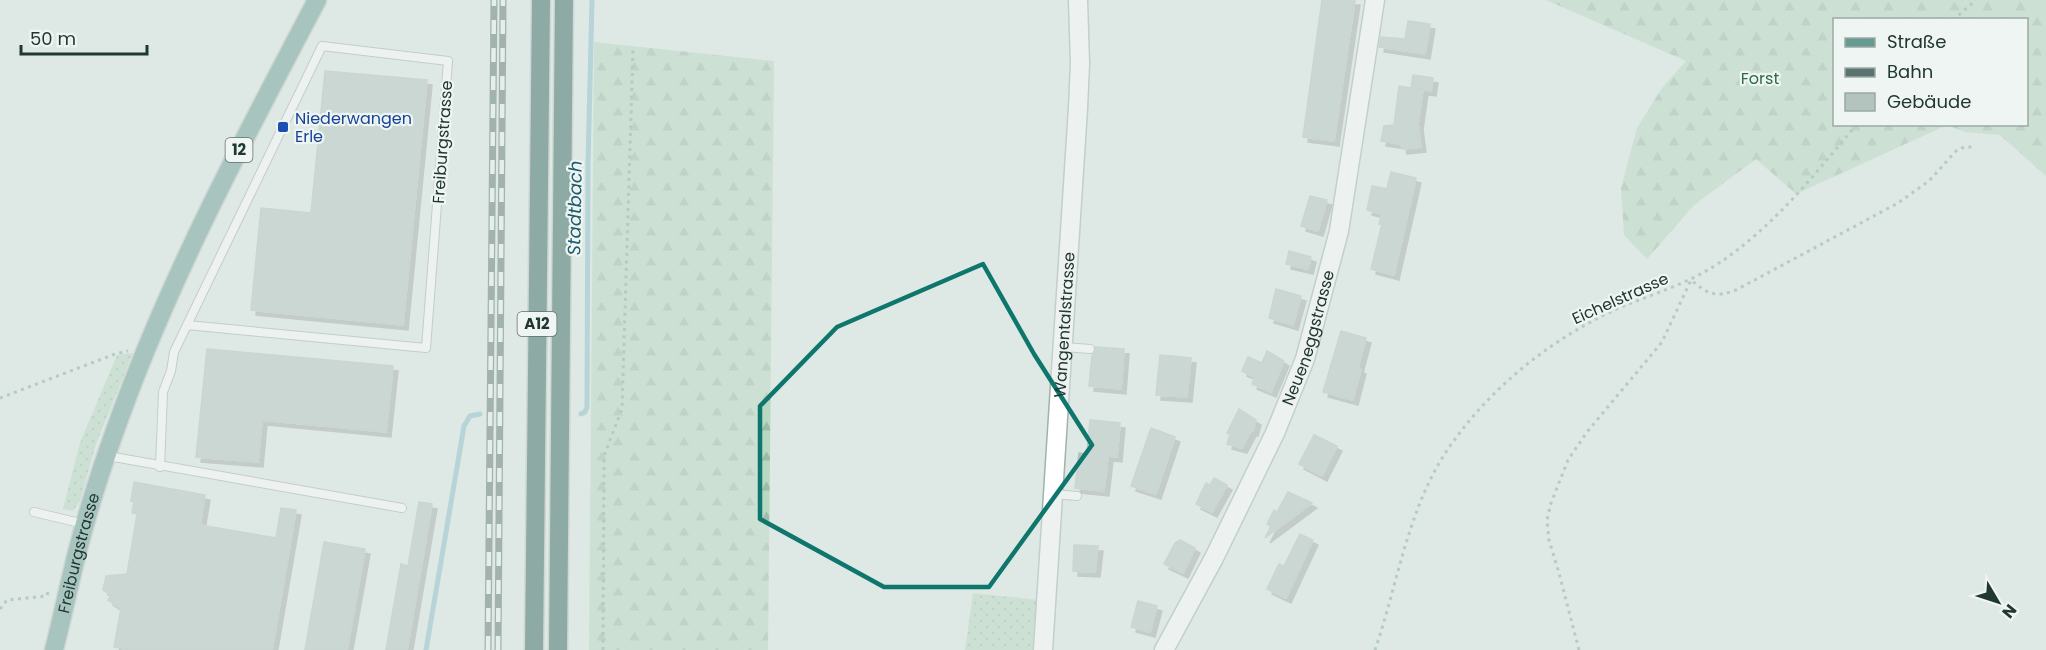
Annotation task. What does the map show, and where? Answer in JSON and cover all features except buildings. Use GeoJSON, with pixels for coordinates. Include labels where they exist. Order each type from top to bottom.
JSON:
{"type":"FeatureCollection","features":[{"type":"Feature","properties":{"kind":"highway","name":"A12"},"geometry":{"type":"LineString","coordinates":[[534,650],[541,0]]}},
{"type":"Feature","properties":{"kind":"highway","name":"A12"},"geometry":{"type":"LineString","coordinates":[[558,650],[564,0]]}},
{"type":"Feature","properties":{"kind":"main road","name":"Freiburgstrasse"},"geometry":{"type":"LineString","coordinates":[[54,650],[85,524],[106,456],[147,348],[231,167],[317,0]]}},
{"type":"Feature","properties":{"kind":"street","name":"Wangentalstrasse"},"geometry":{"type":"LineString","coordinates":[[1043,650],[1078,108],[1080,64],[1078,0]]}},
{"type":"Feature","properties":{"kind":"street","name":"Neueneggstrasse"},"geometry":{"type":"LineString","coordinates":[[1164,650],[1209,568],[1275,433],[1305,359],[1339,231],[1375,0]]}},
{"type":"Feature","properties":{"kind":"lane","name":"Freiburgstrasse"},"geometry":{"type":"LineString","coordinates":[[160,467],[163,392],[174,352],[187,325],[322,46],[448,61],[426,348],[187,325]]}},
{"type":"Feature","properties":{"kind":"lane"},"geometry":{"type":"LineString","coordinates":[[1062,347],[1090,349]]}},
{"type":"Feature","properties":{"kind":"lane"},"geometry":{"type":"LineString","coordinates":[[106,456],[402,508]]}},
{"type":"Feature","properties":{"kind":"lane"},"geometry":{"type":"LineString","coordinates":[[1053,494],[1077,496]]}},
{"type":"Feature","properties":{"kind":"lane"},"geometry":{"type":"LineString","coordinates":[[34,512],[85,524]]}},
{"type":"Feature","properties":{"kind":"path"},"geometry":{"type":"LineString","coordinates":[[1955,18],[1976,0]]}},
{"type":"Feature","properties":{"kind":"path"},"geometry":{"type":"LineString","coordinates":[[603,650],[604,456],[622,409],[633,49]]}},
{"type":"Feature","properties":{"kind":"path","name":"Eichelstrasse"},"geometry":{"type":"LineString","coordinates":[[1375,650],[1417,510],[1433,473],[1449,446],[1479,409],[1508,380],[1538,355],[1569,334],[1608,313],[1691,280],[1717,265],[1772,219],[1802,189],[1855,126]]}},
{"type":"Feature","properties":{"kind":"path"},"geometry":{"type":"LineString","coordinates":[[1579,650],[1560,573],[1549,540],[1547,520],[1551,503],[1568,460],[1587,432],[1662,342],[1691,280],[1712,294],[1724,294],[1736,290],[1898,203],[1929,181],[1956,151],[1964,147],[1974,147]]}},
{"type":"Feature","properties":{"kind":"path"},"geometry":{"type":"LineString","coordinates":[[0,398],[115,354],[147,348]]}},
{"type":"Feature","properties":{"kind":"path"},"geometry":{"type":"LineString","coordinates":[[0,609],[7,600],[47,596],[50,586]]}},
{"type":"Feature","properties":{"kind":"highlighted area"},"geometry":{"type":"Polygon","coordinates":[[[983,264],[1034,354],[1092,445],[989,587],[884,587],[760,519],[760,406],[837,327],[983,264]]]}},
{"type":"Feature","properties":{"kind":"green space","name":"Forst"},"geometry":{"type":"Polygon","coordinates":[[[1546,0],[2046,0],[2046,176],[2000,135],[1965,132],[1950,126],[2028,126],[2028,18],[1833,18],[1833,126],[1945,126],[1796,194],[1756,159],[1694,205],[1647,259],[1624,235],[1621,188],[1637,128],[1662,88],[1686,61],[1546,0]]]}},
{"type":"Feature","properties":{"kind":"green space"},"geometry":{"type":"Polygon","coordinates":[[[594,42],[774,61],[768,650],[589,650],[594,42]]]}},
{"type":"Feature","properties":{"kind":"green space"},"geometry":{"type":"Polygon","coordinates":[[[133,353],[96,444],[80,501],[73,511],[63,509],[80,443],[117,355],[133,353]]]}},
{"type":"Feature","properties":{"kind":"green space"},"geometry":{"type":"Polygon","coordinates":[[[973,593],[1039,600],[1035,650],[965,650],[973,593]]]}},
{"type":"Feature","properties":{"kind":"waterway","name":"Stadtbach"},"geometry":{"type":"LineString","coordinates":[[581,414],[587,407],[588,165],[592,0]]}},
{"type":"Feature","properties":{"kind":"waterway","name":"Stadtbach"},"geometry":{"type":"LineString","coordinates":[[426,650],[464,426],[470,416],[480,414]]}},
{"type":"Feature","properties":{"kind":"railway"},"geometry":{"type":"LineString","coordinates":[[488,650],[494,0]]}},
{"type":"Feature","properties":{"kind":"railway"},"geometry":{"type":"LineString","coordinates":[[498,650],[503,0]]}},
{"type":"Feature","properties":{"kind":"place","name":"Niederwangen Erle"},"geometry":{"type":"Point","coordinates":[283,127]}}]}
